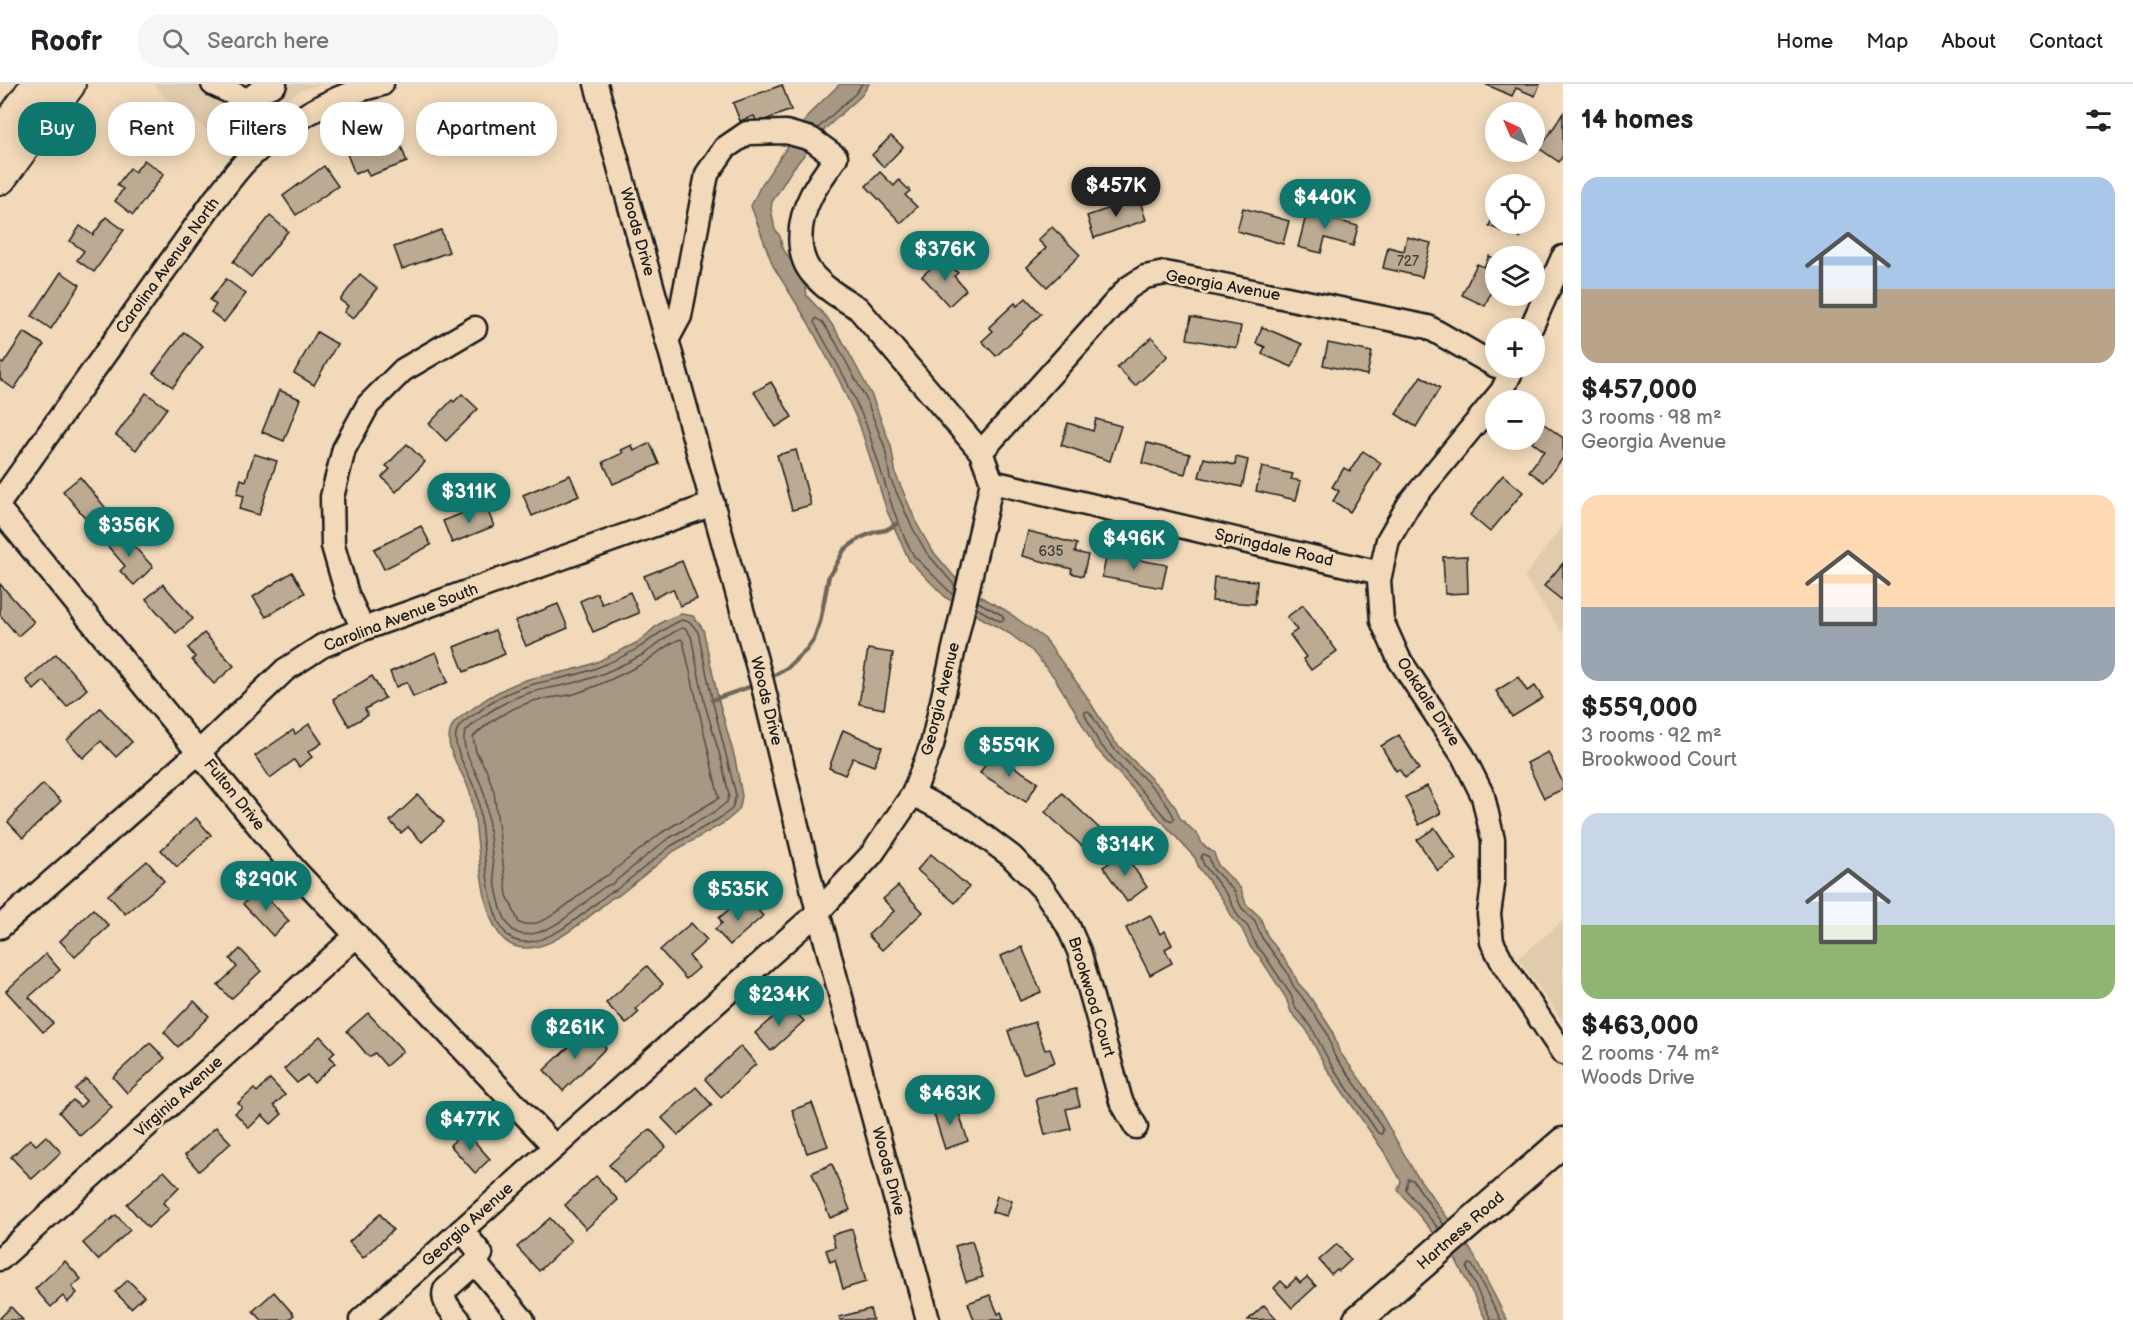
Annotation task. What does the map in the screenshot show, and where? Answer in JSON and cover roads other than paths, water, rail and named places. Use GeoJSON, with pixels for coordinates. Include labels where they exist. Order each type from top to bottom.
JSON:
{"type":"FeatureCollection","features":[{"type":"Feature","properties":{"kind":"highway"},"geometry":{"type":"LineString","coordinates":[[0,137],[38,84]]}},
{"type":"Feature","properties":{"kind":"highway"},"geometry":{"type":"LineString","coordinates":[[0,178],[69,84]]}},
{"type":"Feature","properties":{"kind":"main road","name":"Hartness Road"},"geometry":{"type":"LineString","coordinates":[[1358,1320],[1563,1142]]}},
{"type":"Feature","properties":{"kind":"street"},"geometry":{"type":"LineString","coordinates":[[213,84],[249,101],[254,94],[275,84]]}},
{"type":"Feature","properties":{"kind":"street","name":"Woods Drive"},"geometry":{"type":"LineString","coordinates":[[596,84],[762,682],[818,912],[928,1320]]}},
{"type":"Feature","properties":{"kind":"street","name":"Carolina Avenue North"},"geometry":{"type":"LineString","coordinates":[[308,115],[327,103],[377,85]]}},
{"type":"Feature","properties":{"kind":"street"},"geometry":{"type":"LineString","coordinates":[[667,340],[680,316],[707,174],[724,148],[747,133],[786,132],[811,139],[829,153],[800,223],[801,251],[814,277],[836,295],[858,308],[981,452],[992,482]]}},
{"type":"Feature","properties":{"kind":"street","name":"Carolina Avenue North"},"geometry":{"type":"LineString","coordinates":[[0,502],[215,199],[252,156]]}},
{"type":"Feature","properties":{"kind":"street"},"geometry":{"type":"LineString","coordinates":[[1535,318],[1563,257]]}},
{"type":"Feature","properties":{"kind":"street","name":"Georgia Avenue"},"geometry":{"type":"LineString","coordinates":[[981,452],[1128,288],[1145,277],[1165,273],[1428,327],[1485,358]]}},
{"type":"Feature","properties":{"kind":"street"},"geometry":{"type":"LineString","coordinates":[[363,629],[347,594],[333,546],[332,497],[344,449],[368,405],[403,370],[475,328]]}},
{"type":"Feature","properties":{"kind":"street","name":"Oakdale Drive"},"geometry":{"type":"LineString","coordinates":[[1503,378],[1502,391],[1409,504],[1388,540],[1379,580],[1382,621],[1399,659],[1463,756],[1484,796],[1493,840],[1493,885],[1489,914],[1492,942],[1504,965],[1563,1053]]}},
{"type":"Feature","properties":{"kind":"street","name":"Georgia Avenue"},"geometry":{"type":"LineString","coordinates":[[372,1317],[462,1230],[818,912],[872,854],[913,794],[932,745],[992,482]]}},
{"type":"Feature","properties":{"kind":"street","name":"Springdale Road"},"geometry":{"type":"LineString","coordinates":[[992,482],[1380,573]]}},
{"type":"Feature","properties":{"kind":"street","name":"Carolina Avenue South"},"geometry":{"type":"LineString","coordinates":[[0,927],[199,752],[285,670],[322,646],[363,629],[713,504]]}},
{"type":"Feature","properties":{"kind":"street","name":"Fulton Drive"},"geometry":{"type":"LineString","coordinates":[[0,510],[294,868],[555,1147]]}},
{"type":"Feature","properties":{"kind":"street","name":"Brookwood Court"},"geometry":{"type":"LineString","coordinates":[[913,794],[964,821],[1011,856],[1043,888],[1068,926],[1079,951],[1121,1101],[1136,1127]]}},
{"type":"Feature","properties":{"kind":"street","name":"Virginia Avenue"},"geometry":{"type":"LineString","coordinates":[[0,1259],[357,935]]}},
{"type":"Feature","properties":{"kind":"street"},"geometry":{"type":"LineString","coordinates":[[459,1320],[444,1301],[445,1290],[482,1254],[462,1230]]}},
{"type":"Feature","properties":{"kind":"street"},"geometry":{"type":"LineString","coordinates":[[475,1263],[523,1320]]}},
{"type":"Feature","properties":{"kind":"water"},"geometry":{"type":"Polygon","coordinates":[[[840,84],[869,84],[861,96],[826,128],[791,171],[772,202],[771,209],[775,230],[780,236],[782,247],[805,283],[807,296],[828,319],[841,338],[872,396],[891,446],[896,475],[917,524],[931,549],[957,580],[974,593],[1005,610],[1045,639],[1085,694],[1114,741],[1164,792],[1176,808],[1180,818],[1199,836],[1202,844],[1214,853],[1218,865],[1241,889],[1246,904],[1260,917],[1267,935],[1332,1030],[1339,1051],[1367,1089],[1415,1173],[1472,1252],[1507,1320],[1486,1320],[1456,1260],[1398,1190],[1401,1181],[1387,1156],[1325,1066],[1306,1029],[1291,1012],[1286,998],[1259,956],[1251,948],[1223,900],[1199,868],[1195,858],[1094,746],[1054,677],[1032,651],[1010,634],[946,598],[909,560],[887,511],[860,426],[808,322],[773,266],[751,206],[760,187],[810,113],[840,84]]]}},
{"type":"Feature","properties":{"kind":"water"},"geometry":{"type":"Polygon","coordinates":[[[681,614],[693,616],[703,629],[718,698],[735,759],[742,796],[740,807],[724,823],[674,851],[618,896],[553,941],[526,948],[514,946],[501,936],[492,920],[486,900],[473,806],[466,782],[454,759],[449,742],[452,726],[463,715],[505,689],[529,679],[576,669],[599,661],[636,643],[660,623],[681,614]]]}},
{"type":"Feature","properties":{"kind":"waterway"},"geometry":{"type":"LineString","coordinates":[[768,679],[787,668],[814,639],[820,622],[829,575],[844,550],[860,538],[886,530],[898,523]]}},
{"type":"Feature","properties":{"kind":"waterway"},"geometry":{"type":"LineString","coordinates":[[712,700],[755,685]]}}]}
